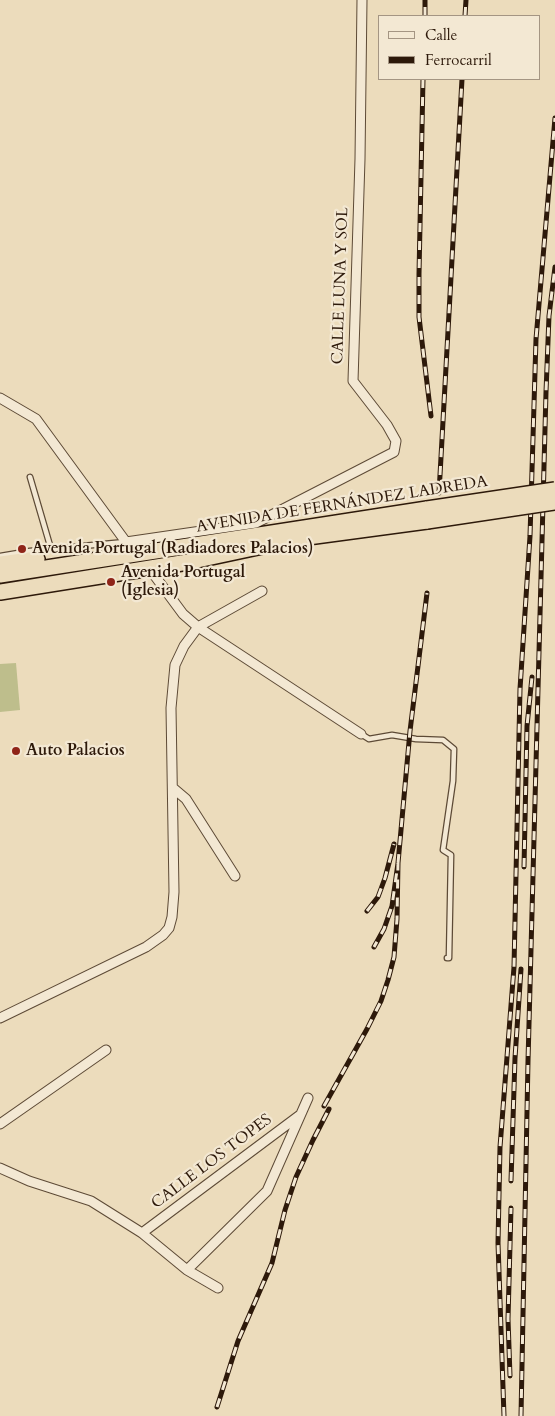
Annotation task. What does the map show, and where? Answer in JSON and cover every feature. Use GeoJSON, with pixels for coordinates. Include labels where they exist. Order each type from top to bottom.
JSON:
{"type":"FeatureCollection","features":[{"type":"Feature","properties":{"kind":"highway","name":"AVENIDA DE FERNÁNDEZ LADREDA"},"geometry":{"type":"LineString","coordinates":[[427,515],[555,490]]}},
{"type":"Feature","properties":{"kind":"highway","name":"AVENIDA DE FERNÁNDEZ LADREDA"},"geometry":{"type":"LineString","coordinates":[[138,556],[249,537],[284,536],[427,515],[555,502]]}},
{"type":"Feature","properties":{"kind":"highway"},"geometry":{"type":"LineString","coordinates":[[0,575],[138,556],[231,554],[284,536]]}},
{"type":"Feature","properties":{"kind":"highway"},"geometry":{"type":"LineString","coordinates":[[0,564],[200,537],[284,536]]}},
{"type":"Feature","properties":{"kind":"highway"},"geometry":{"type":"LineString","coordinates":[[0,582],[138,556]]}},
{"type":"Feature","properties":{"kind":"highway"},"geometry":{"type":"LineString","coordinates":[[0,592],[138,556]]}},
{"type":"Feature","properties":{"kind":"street","name":"CALLE LUNA Y SOL"},"geometry":{"type":"LineString","coordinates":[[138,556],[256,523],[394,452],[396,442],[387,425],[353,381],[360,159],[362,0]]}},
{"type":"Feature","properties":{"kind":"street"},"geometry":{"type":"LineString","coordinates":[[0,398],[36,419],[183,614],[198,627],[361,734]]}},
{"type":"Feature","properties":{"kind":"street"},"geometry":{"type":"LineString","coordinates":[[0,1018],[146,947],[163,936],[169,928],[172,918],[174,892],[171,708],[175,665],[184,646],[198,627],[262,591]]}},
{"type":"Feature","properties":{"kind":"street"},"geometry":{"type":"LineString","coordinates":[[173,788],[186,798],[235,876]]}},
{"type":"Feature","properties":{"kind":"street"},"geometry":{"type":"LineString","coordinates":[[0,1124],[106,1050]]}},
{"type":"Feature","properties":{"kind":"street"},"geometry":{"type":"LineString","coordinates":[[187,1270],[267,1191],[308,1098]]}},
{"type":"Feature","properties":{"kind":"street","name":"CALLE LOS TOPES"},"geometry":{"type":"LineString","coordinates":[[142,1233],[300,1115]]}},
{"type":"Feature","properties":{"kind":"street"},"geometry":{"type":"LineString","coordinates":[[0,1168],[29,1181],[91,1202],[142,1233],[187,1270],[218,1288]]}},
{"type":"Feature","properties":{"kind":"lane"},"geometry":{"type":"LineString","coordinates":[[30,478],[51,550]]}},
{"type":"Feature","properties":{"kind":"lane"},"geometry":{"type":"LineString","coordinates":[[0,556],[68,548],[138,556]]}},
{"type":"Feature","properties":{"kind":"lane"},"geometry":{"type":"LineString","coordinates":[[68,548],[88,552]]}},
{"type":"Feature","properties":{"kind":"lane"},"geometry":{"type":"LineString","coordinates":[[361,734],[369,739],[392,735],[416,739],[444,740],[454,749],[453,781],[443,850],[451,855],[449,958],[447,958]]}},
{"type":"Feature","properties":{"kind":"green space"},"geometry":{"type":"Polygon","coordinates":[[[16,663],[20,710],[0,712],[0,664],[16,663]]]}},
{"type":"Feature","properties":{"kind":"railway"},"geometry":{"type":"LineString","coordinates":[[425,0],[425,15]]}},
{"type":"Feature","properties":{"kind":"railway"},"geometry":{"type":"LineString","coordinates":[[465,15],[466,0]]}},
{"type":"Feature","properties":{"kind":"railway"},"geometry":{"type":"LineString","coordinates":[[423,80],[419,317],[431,416]]}},
{"type":"Feature","properties":{"kind":"railway"},"geometry":{"type":"LineString","coordinates":[[439,493],[462,80]]}},
{"type":"Feature","properties":{"kind":"railway"},"geometry":{"type":"LineString","coordinates":[[504,1416],[498,1243],[500,1147],[514,967],[520,689],[530,536],[536,339],[555,118]]}},
{"type":"Feature","properties":{"kind":"railway"},"geometry":{"type":"LineString","coordinates":[[521,1416],[528,1061],[546,392],[549,316],[555,267]]}},
{"type":"Feature","properties":{"kind":"railway"},"geometry":{"type":"LineString","coordinates":[[398,863],[410,731],[427,593]]}},
{"type":"Feature","properties":{"kind":"railway"},"geometry":{"type":"LineString","coordinates":[[524,867],[527,726],[532,677]]}},
{"type":"Feature","properties":{"kind":"railway"},"geometry":{"type":"LineString","coordinates":[[367,911],[378,897],[394,844]]}},
{"type":"Feature","properties":{"kind":"railway"},"geometry":{"type":"LineString","coordinates":[[324,1106],[367,1029],[381,1001],[388,980],[394,957],[398,863],[392,906],[384,929],[374,947]]}},
{"type":"Feature","properties":{"kind":"railway"},"geometry":{"type":"LineString","coordinates":[[511,1181],[515,1058],[521,969]]}},
{"type":"Feature","properties":{"kind":"railway"},"geometry":{"type":"LineString","coordinates":[[217,1407],[238,1341],[272,1263],[285,1210],[296,1177],[329,1109]]}},
{"type":"Feature","properties":{"kind":"railway"},"geometry":{"type":"LineString","coordinates":[[510,1376],[508,1319],[511,1208]]}},
{"type":"Feature","properties":{"kind":"place","name":"Avenida Portugal (Radiadores Palacios)"},"geometry":{"type":"Point","coordinates":[22,549]}},
{"type":"Feature","properties":{"kind":"place","name":"Avenida Portugal (Iglesia)"},"geometry":{"type":"Point","coordinates":[111,582]}},
{"type":"Feature","properties":{"kind":"place","name":"Auto Palacios"},"geometry":{"type":"Point","coordinates":[16,751]}}]}
